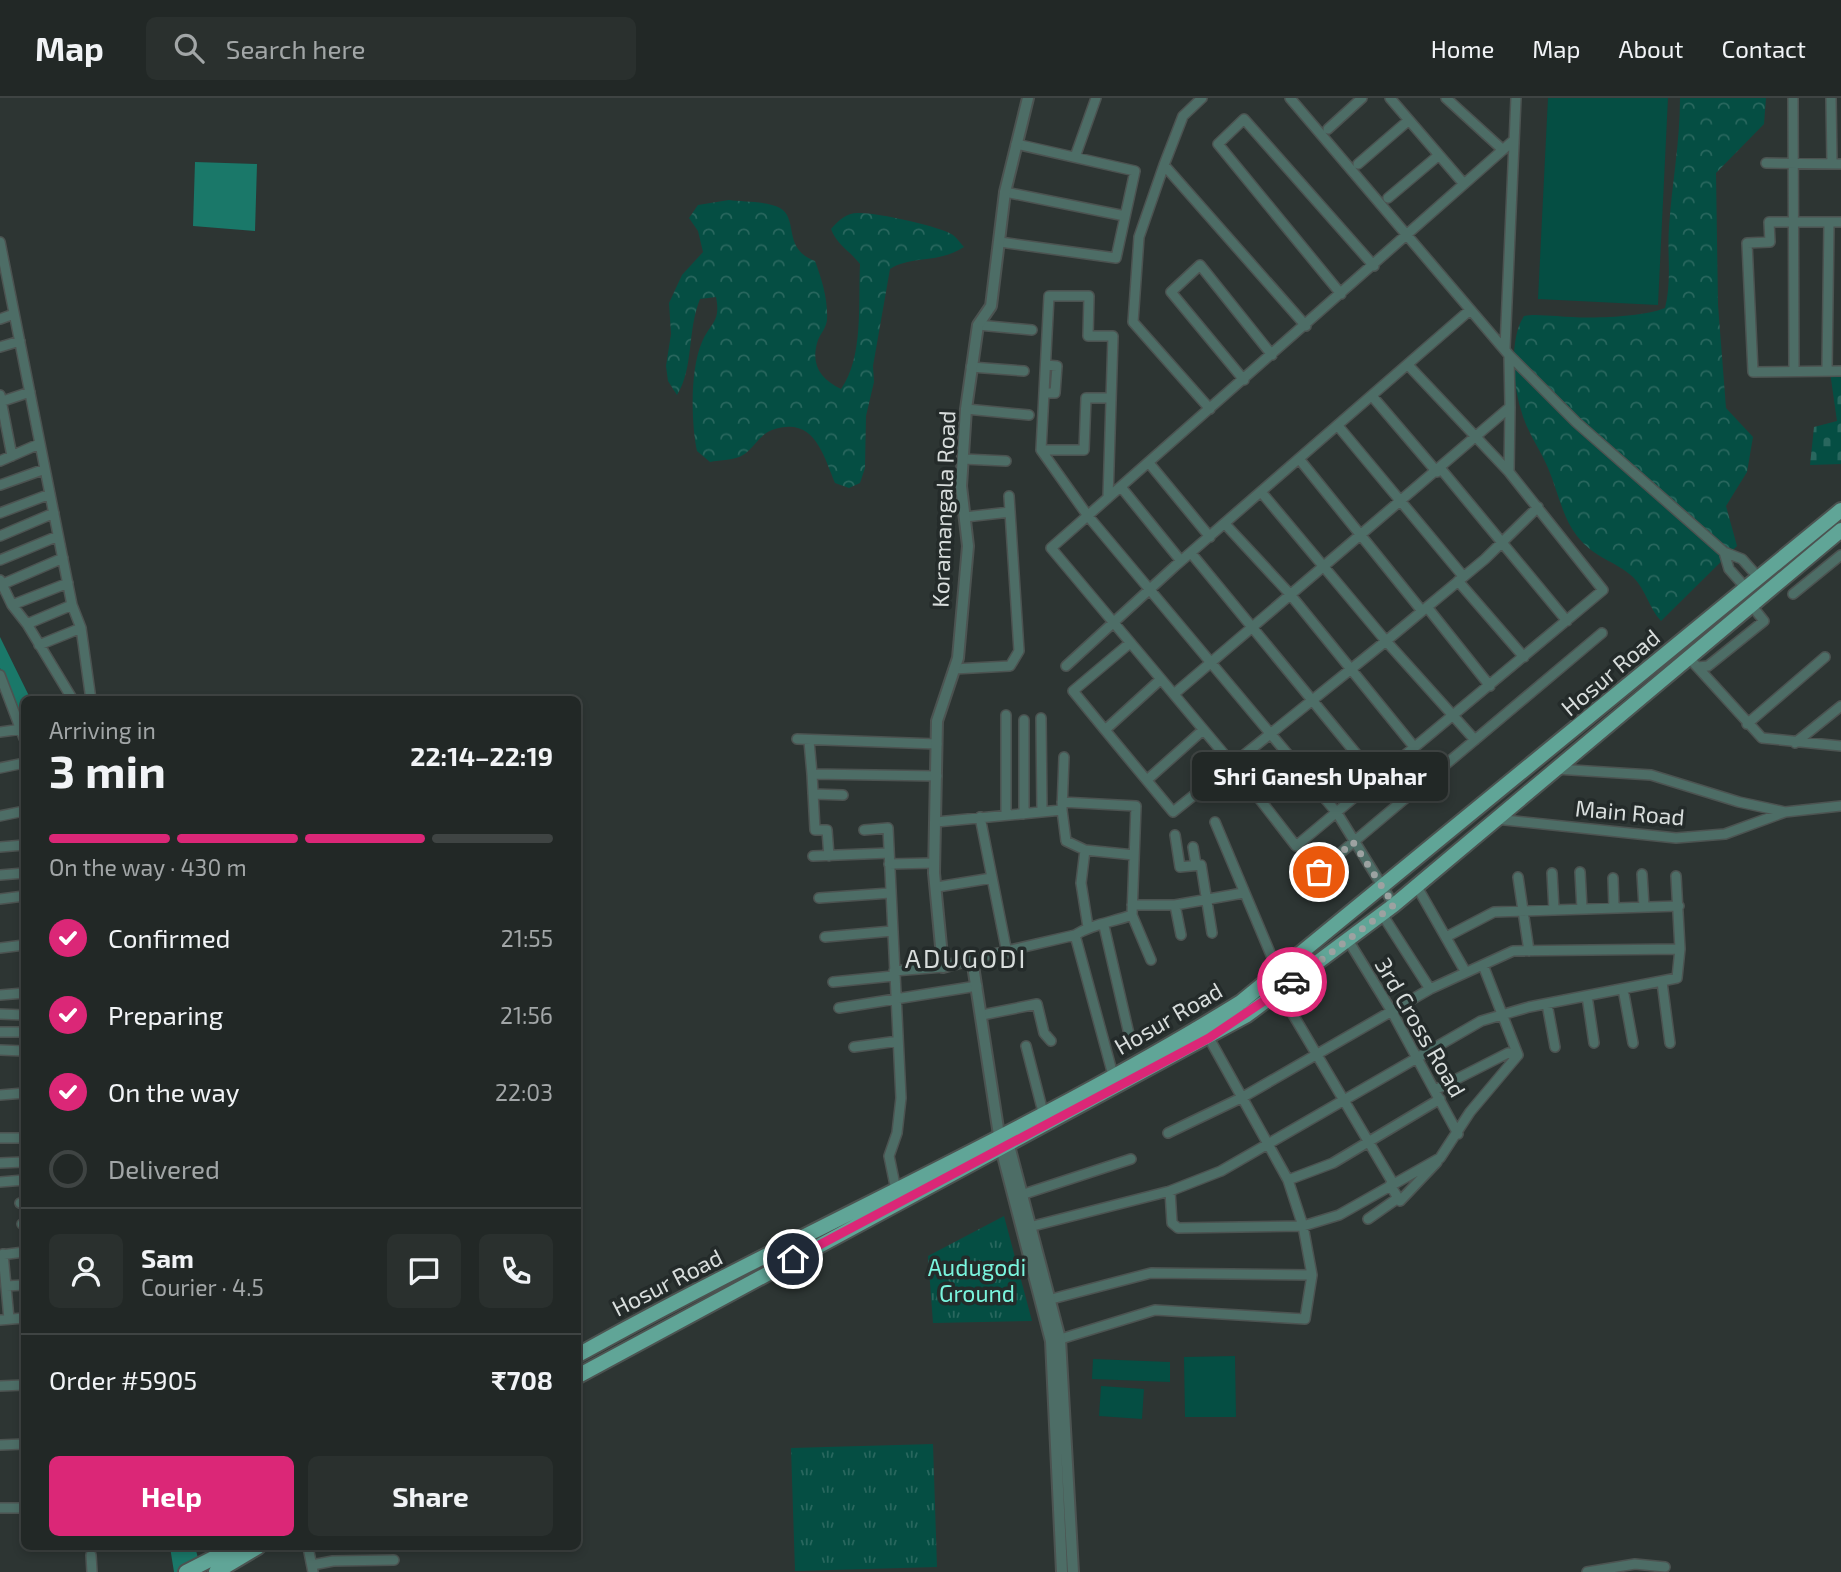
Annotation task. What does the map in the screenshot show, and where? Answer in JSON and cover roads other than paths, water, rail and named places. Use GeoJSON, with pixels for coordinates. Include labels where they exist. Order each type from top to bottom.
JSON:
{"type":"FeatureCollection","features":[{"type":"Feature","properties":{"kind":"main road","name":"Hosur Road"},"geometry":{"type":"LineString","coordinates":[[581,1375],[1004,1140],[1043,1112],[1223,1014],[1279,974],[1841,510]]}},
{"type":"Feature","properties":{"kind":"main road","name":"Hosur Road"},"geometry":{"type":"LineString","coordinates":[[581,1353],[896,1190],[1004,1140],[1209,1038],[1279,991],[1388,909],[1554,769],[1694,663],[1704,646],[1839,536]]}},
{"type":"Feature","properties":{"kind":"main road"},"geometry":{"type":"LineString","coordinates":[[1693,633],[1704,646]]}},
{"type":"Feature","properties":{"kind":"main road"},"geometry":{"type":"LineString","coordinates":[[186,1572],[225,1550]]}},
{"type":"Feature","properties":{"kind":"main road"},"geometry":{"type":"LineString","coordinates":[[216,1572],[231,1569],[254,1550]]}},
{"type":"Feature","properties":{"kind":"street","name":"Koramangala Road"},"geometry":{"type":"LineString","coordinates":[[943,967],[934,863],[937,721],[958,658],[968,546],[961,486],[966,409],[978,325],[991,306],[1005,192],[1028,98]]}},
{"type":"Feature","properties":{"kind":"street"},"geometry":{"type":"LineString","coordinates":[[1075,157],[1096,98]]}},
{"type":"Feature","properties":{"kind":"street"},"geometry":{"type":"LineString","coordinates":[[1202,98],[1183,116],[1139,237],[1133,322],[1210,409]]}},
{"type":"Feature","properties":{"kind":"street"},"geometry":{"type":"LineString","coordinates":[[1290,98],[1470,310],[1576,422],[1724,552],[1742,559],[1758,577]]}},
{"type":"Feature","properties":{"kind":"street"},"geometry":{"type":"LineString","coordinates":[[1328,128],[1362,98]]}},
{"type":"Feature","properties":{"kind":"street"},"geometry":{"type":"LineString","coordinates":[[1390,98],[1464,184]]}},
{"type":"Feature","properties":{"kind":"street"},"geometry":{"type":"LineString","coordinates":[[1446,98],[1503,150]]}},
{"type":"Feature","properties":{"kind":"street"},"geometry":{"type":"LineString","coordinates":[[1509,472],[1507,351],[1516,98]]}},
{"type":"Feature","properties":{"kind":"street"},"geometry":{"type":"LineString","coordinates":[[1793,98],[1794,371]]}},
{"type":"Feature","properties":{"kind":"street"},"geometry":{"type":"LineString","coordinates":[[1766,163],[1837,164],[1831,98]]}},
{"type":"Feature","properties":{"kind":"street"},"geometry":{"type":"LineString","coordinates":[[1341,294],[1218,144],[1244,119],[1374,266]]}},
{"type":"Feature","properties":{"kind":"street"},"geometry":{"type":"LineString","coordinates":[[1358,164],[1409,120]]}},
{"type":"Feature","properties":{"kind":"street"},"geometry":{"type":"LineString","coordinates":[[1408,365],[1509,472],[1603,590],[1296,846],[1234,766],[1111,623],[1051,548],[1514,140]]}},
{"type":"Feature","properties":{"kind":"street"},"geometry":{"type":"LineString","coordinates":[[1000,242],[1116,258],[1135,171],[1016,144]]}},
{"type":"Feature","properties":{"kind":"street"},"geometry":{"type":"LineString","coordinates":[[1388,198],[1439,155]]}},
{"type":"Feature","properties":{"kind":"street"},"geometry":{"type":"LineString","coordinates":[[1164,165],[1306,326]]}},
{"type":"Feature","properties":{"kind":"street"},"geometry":{"type":"LineString","coordinates":[[1005,192],[1125,216]]}},
{"type":"Feature","properties":{"kind":"street"},"geometry":{"type":"LineString","coordinates":[[1841,222],[1769,222],[1770,242],[1747,243],[1753,372],[1841,371]]}},
{"type":"Feature","properties":{"kind":"street"},"geometry":{"type":"LineString","coordinates":[[1827,371],[1829,222]]}},
{"type":"Feature","properties":{"kind":"street"},"geometry":{"type":"LineString","coordinates":[[0,242],[72,605],[81,628],[90,696]]}},
{"type":"Feature","properties":{"kind":"street"},"geometry":{"type":"LineString","coordinates":[[1244,380],[1171,292],[1200,265],[1272,355]]}},
{"type":"Feature","properties":{"kind":"street"},"geometry":{"type":"LineString","coordinates":[[0,298],[10,294]]}},
{"type":"Feature","properties":{"kind":"street"},"geometry":{"type":"LineString","coordinates":[[1108,498],[1113,337],[1088,337],[1089,296],[1049,296],[1041,450],[1088,516],[1337,813],[1382,889],[1388,909],[1430,989]]}},
{"type":"Feature","properties":{"kind":"street"},"geometry":{"type":"LineString","coordinates":[[1066,666],[1181,561],[1470,310]]}},
{"type":"Feature","properties":{"kind":"street"},"geometry":{"type":"LineString","coordinates":[[0,319],[14,314]]}},
{"type":"Feature","properties":{"kind":"street"},"geometry":{"type":"LineString","coordinates":[[978,325],[1032,330]]}},
{"type":"Feature","properties":{"kind":"street"},"geometry":{"type":"LineString","coordinates":[[0,347],[20,341]]}},
{"type":"Feature","properties":{"kind":"street"},"geometry":{"type":"LineString","coordinates":[[971,367],[1024,372]]}},
{"type":"Feature","properties":{"kind":"street"},"geometry":{"type":"LineString","coordinates":[[12,456],[1,399],[30,392]]}},
{"type":"Feature","properties":{"kind":"street"},"geometry":{"type":"LineString","coordinates":[[1372,396],[1503,541],[1567,621]]}},
{"type":"Feature","properties":{"kind":"street"},"geometry":{"type":"LineString","coordinates":[[1041,450],[1084,450],[1086,398],[1111,398]]}},
{"type":"Feature","properties":{"kind":"street"},"geometry":{"type":"LineString","coordinates":[[1174,694],[1289,593],[1439,470],[1510,407]]}},
{"type":"Feature","properties":{"kind":"street"},"geometry":{"type":"LineString","coordinates":[[966,409],[1029,415]]}},
{"type":"Feature","properties":{"kind":"street"},"geometry":{"type":"LineString","coordinates":[[1338,426],[1402,500],[1460,579],[1524,657]]}},
{"type":"Feature","properties":{"kind":"street"},"geometry":{"type":"LineString","coordinates":[[0,461],[39,444]]}},
{"type":"Feature","properties":{"kind":"street"},"geometry":{"type":"LineString","coordinates":[[963,459],[1006,461]]}},
{"type":"Feature","properties":{"kind":"street"},"geometry":{"type":"LineString","coordinates":[[1300,460],[1490,686]]}},
{"type":"Feature","properties":{"kind":"street"},"geometry":{"type":"LineString","coordinates":[[1149,463],[1210,537]]}},
{"type":"Feature","properties":{"kind":"street"},"geometry":{"type":"LineString","coordinates":[[0,485],[45,469]]}},
{"type":"Feature","properties":{"kind":"street"},"geometry":{"type":"LineString","coordinates":[[1121,487],[1181,561]]}},
{"type":"Feature","properties":{"kind":"street"},"geometry":{"type":"LineString","coordinates":[[1262,493],[1386,641],[1475,740]]}},
{"type":"Feature","properties":{"kind":"street"},"geometry":{"type":"LineString","coordinates":[[0,513],[50,494]]}},
{"type":"Feature","properties":{"kind":"street"},"geometry":{"type":"LineString","coordinates":[[954,668],[1010,666],[1019,651],[1009,496]]}},
{"type":"Feature","properties":{"kind":"street"},"geometry":{"type":"LineString","coordinates":[[1130,643],[1073,691],[1173,813],[1386,641],[1538,508]]}},
{"type":"Feature","properties":{"kind":"street"},"geometry":{"type":"LineString","coordinates":[[965,517],[1010,512]]}},
{"type":"Feature","properties":{"kind":"street"},"geometry":{"type":"LineString","coordinates":[[0,536],[54,513]]}},
{"type":"Feature","properties":{"kind":"street"},"geometry":{"type":"LineString","coordinates":[[1225,524],[1289,593],[1415,748]]}},
{"type":"Feature","properties":{"kind":"street"},"geometry":{"type":"LineString","coordinates":[[0,560],[58,536]]}},
{"type":"Feature","properties":{"kind":"street"},"geometry":{"type":"LineString","coordinates":[[1724,552],[1729,569],[1745,587]]}},
{"type":"Feature","properties":{"kind":"street"},"geometry":{"type":"LineString","coordinates":[[1191,553],[1377,779]]}},
{"type":"Feature","properties":{"kind":"street"},"geometry":{"type":"LineString","coordinates":[[1793,594],[1841,555]]}},
{"type":"Feature","properties":{"kind":"street"},"geometry":{"type":"LineString","coordinates":[[63,558],[1,582],[12,605],[27,624],[71,696]]}},
{"type":"Feature","properties":{"kind":"street"},"geometry":{"type":"LineString","coordinates":[[12,605],[68,583]]}},
{"type":"Feature","properties":{"kind":"street"},"geometry":{"type":"LineString","coordinates":[[27,624],[72,605]]}},
{"type":"Feature","properties":{"kind":"street"},"geometry":{"type":"LineString","coordinates":[[1694,663],[1708,666],[1764,621],[1752,606]]}},
{"type":"Feature","properties":{"kind":"street"},"geometry":{"type":"LineString","coordinates":[[39,645],[81,628]]}},
{"type":"Feature","properties":{"kind":"street"},"geometry":{"type":"LineString","coordinates":[[1319,872],[1602,633]]}},
{"type":"Feature","properties":{"kind":"street"},"geometry":{"type":"LineString","coordinates":[[1747,724],[1825,657]]}},
{"type":"Feature","properties":{"kind":"street"},"geometry":{"type":"LineString","coordinates":[[1694,663],[1762,738],[1841,746]]}},
{"type":"Feature","properties":{"kind":"street"},"geometry":{"type":"LineString","coordinates":[[0,675],[3,691],[21,729]]}},
{"type":"Feature","properties":{"kind":"street"},"geometry":{"type":"LineString","coordinates":[[1105,730],[1161,679]]}},
{"type":"Feature","properties":{"kind":"street"},"geometry":{"type":"LineString","coordinates":[[1795,743],[1841,706]]}},
{"type":"Feature","properties":{"kind":"street"},"geometry":{"type":"LineString","coordinates":[[1006,715],[1006,816]]}},
{"type":"Feature","properties":{"kind":"street"},"geometry":{"type":"LineString","coordinates":[[1041,718],[1042,813]]}},
{"type":"Feature","properties":{"kind":"street"},"geometry":{"type":"LineString","coordinates":[[1024,720],[1024,814]]}},
{"type":"Feature","properties":{"kind":"street"},"geometry":{"type":"LineString","coordinates":[[1147,780],[1203,730]]}},
{"type":"Feature","properties":{"kind":"street"},"geometry":{"type":"LineString","coordinates":[[0,732],[21,733]]}},
{"type":"Feature","properties":{"kind":"street"},"geometry":{"type":"LineString","coordinates":[[797,739],[937,744]]}},
{"type":"Feature","properties":{"kind":"street"},"geometry":{"type":"LineString","coordinates":[[809,741],[815,830],[827,830],[829,856]]}},
{"type":"Feature","properties":{"kind":"street"},"geometry":{"type":"LineString","coordinates":[[1064,757],[1062,806],[1066,841],[1085,850],[1134,855]]}},
{"type":"Feature","properties":{"kind":"street"},"geometry":{"type":"LineString","coordinates":[[0,768],[21,764]]}},
{"type":"Feature","properties":{"kind":"street"},"geometry":{"type":"LineString","coordinates":[[1554,769],[1651,775],[1706,789],[1738,802],[1785,812]]}},
{"type":"Feature","properties":{"kind":"street"},"geometry":{"type":"LineString","coordinates":[[812,774],[937,776]]}},
{"type":"Feature","properties":{"kind":"street"},"geometry":{"type":"LineString","coordinates":[[813,794],[843,795]]}},
{"type":"Feature","properties":{"kind":"street"},"geometry":{"type":"LineString","coordinates":[[936,822],[1042,813],[1062,806],[1136,806],[1132,910],[1151,960]]}},
{"type":"Feature","properties":{"kind":"street","name":"Main Road"},"geometry":{"type":"LineString","coordinates":[[1496,819],[1676,838],[1725,834],[1785,812],[1841,806]]}},
{"type":"Feature","properties":{"kind":"street"},"geometry":{"type":"LineString","coordinates":[[0,816],[21,812]]}},
{"type":"Feature","properties":{"kind":"street"},"geometry":{"type":"LineString","coordinates":[[980,817],[1007,953]]}},
{"type":"Feature","properties":{"kind":"street"},"geometry":{"type":"LineString","coordinates":[[1215,822],[1279,974]]}},
{"type":"Feature","properties":{"kind":"street"},"geometry":{"type":"LineString","coordinates":[[864,830],[888,828],[894,1002],[901,1098],[897,1133],[889,1156],[896,1190]]}},
{"type":"Feature","properties":{"kind":"street"},"geometry":{"type":"LineString","coordinates":[[1175,835],[1180,867],[1201,865],[1212,933]]}},
{"type":"Feature","properties":{"kind":"street"},"geometry":{"type":"LineString","coordinates":[[0,847],[21,845]]}},
{"type":"Feature","properties":{"kind":"street"},"geometry":{"type":"LineString","coordinates":[[1192,847],[1196,865]]}},
{"type":"Feature","properties":{"kind":"street"},"geometry":{"type":"LineString","coordinates":[[1085,850],[1081,883],[1088,927]]}},
{"type":"Feature","properties":{"kind":"street"},"geometry":{"type":"LineString","coordinates":[[813,856],[889,853]]}},
{"type":"Feature","properties":{"kind":"street"},"geometry":{"type":"LineString","coordinates":[[889,864],[934,863]]}},
{"type":"Feature","properties":{"kind":"street"},"geometry":{"type":"LineString","coordinates":[[1580,872],[1582,909]]}},
{"type":"Feature","properties":{"kind":"street"},"geometry":{"type":"LineString","coordinates":[[0,876],[21,873]]}},
{"type":"Feature","properties":{"kind":"street"},"geometry":{"type":"LineString","coordinates":[[1552,873],[1554,910]]}},
{"type":"Feature","properties":{"kind":"street"},"geometry":{"type":"LineString","coordinates":[[1642,874],[1644,907]]}},
{"type":"Feature","properties":{"kind":"street"},"geometry":{"type":"LineString","coordinates":[[1029,1227],[1170,1191],[1221,1171],[1481,1021],[1547,1004],[1677,978],[1681,949],[1676,876]]}},
{"type":"Feature","properties":{"kind":"street"},"geometry":{"type":"LineString","coordinates":[[1518,877],[1529,951]]}},
{"type":"Feature","properties":{"kind":"street"},"geometry":{"type":"LineString","coordinates":[[937,887],[992,878]]}},
{"type":"Feature","properties":{"kind":"street"},"geometry":{"type":"LineString","coordinates":[[1613,878],[1614,908]]}},
{"type":"Feature","properties":{"kind":"street"},"geometry":{"type":"LineString","coordinates":[[1416,885],[1465,971]]}},
{"type":"Feature","properties":{"kind":"street"},"geometry":{"type":"LineString","coordinates":[[819,898],[890,893]]}},
{"type":"Feature","properties":{"kind":"street"},"geometry":{"type":"LineString","coordinates":[[833,982],[943,967],[1075,935],[1088,927],[1104,926],[1132,910],[1243,893]]}},
{"type":"Feature","properties":{"kind":"street"},"geometry":{"type":"LineString","coordinates":[[0,899],[21,896]]}},
{"type":"Feature","properties":{"kind":"street"},"geometry":{"type":"LineString","coordinates":[[1175,905],[1181,935]]}},
{"type":"Feature","properties":{"kind":"street"},"geometry":{"type":"LineString","coordinates":[[1446,937],[1494,912],[1679,906]]}},
{"type":"Feature","properties":{"kind":"street"},"geometry":{"type":"LineString","coordinates":[[1104,926],[1129,1034]]}},
{"type":"Feature","properties":{"kind":"street"},"geometry":{"type":"LineString","coordinates":[[825,937],[892,931]]}},
{"type":"Feature","properties":{"kind":"street"},"geometry":{"type":"LineString","coordinates":[[1075,935],[1113,1075]]}},
{"type":"Feature","properties":{"kind":"street","name":"3rd Cross Road"},"geometry":{"type":"LineString","coordinates":[[1348,940],[1391,1010],[1458,1134]]}},
{"type":"Feature","properties":{"kind":"street"},"geometry":{"type":"LineString","coordinates":[[0,948],[21,945]]}},
{"type":"Feature","properties":{"kind":"street"},"geometry":{"type":"LineString","coordinates":[[1168,1133],[1243,1097],[1430,989],[1513,951],[1681,949]]}},
{"type":"Feature","properties":{"kind":"street"},"geometry":{"type":"LineString","coordinates":[[972,959],[1004,1140],[1056,1340],[1073,1572]]}},
{"type":"Feature","properties":{"kind":"street"},"geometry":{"type":"LineString","coordinates":[[1483,965],[1518,1055]]}},
{"type":"Feature","properties":{"kind":"street"},"geometry":{"type":"LineString","coordinates":[[1662,982],[1670,1042]]}},
{"type":"Feature","properties":{"kind":"street"},"geometry":{"type":"LineString","coordinates":[[839,1008],[894,1002],[977,986]]}},
{"type":"Feature","properties":{"kind":"street"},"geometry":{"type":"LineString","coordinates":[[1623,989],[1633,1043]]}},
{"type":"Feature","properties":{"kind":"street"},"geometry":{"type":"LineString","coordinates":[[1279,991],[1400,1201],[1417,1186],[1440,1158],[1470,1112],[1518,1055]]}},
{"type":"Feature","properties":{"kind":"street"},"geometry":{"type":"LineString","coordinates":[[0,995],[21,993]]}},
{"type":"Feature","properties":{"kind":"street"},"geometry":{"type":"LineString","coordinates":[[1587,996],[1594,1043]]}},
{"type":"Feature","properties":{"kind":"street"},"geometry":{"type":"LineString","coordinates":[[982,1015],[1037,1004],[1044,1033],[1051,1041]]}},
{"type":"Feature","properties":{"kind":"street"},"geometry":{"type":"LineString","coordinates":[[1547,1004],[1555,1047]]}},
{"type":"Feature","properties":{"kind":"street"},"geometry":{"type":"LineString","coordinates":[[0,1014],[21,1015]]}},
{"type":"Feature","properties":{"kind":"street"},"geometry":{"type":"LineString","coordinates":[[0,1032],[21,1032]]}},
{"type":"Feature","properties":{"kind":"street"},"geometry":{"type":"LineString","coordinates":[[1056,1340],[1155,1310],[1306,1319],[1312,1275],[1303,1226],[1287,1180],[1209,1038]]}},
{"type":"Feature","properties":{"kind":"street"},"geometry":{"type":"LineString","coordinates":[[854,1047],[898,1041]]}},
{"type":"Feature","properties":{"kind":"street"},"geometry":{"type":"LineString","coordinates":[[1026,1046],[1043,1112]]}},
{"type":"Feature","properties":{"kind":"street"},"geometry":{"type":"LineString","coordinates":[[0,1051],[21,1051]]}},
{"type":"Feature","properties":{"kind":"street"},"geometry":{"type":"LineString","coordinates":[[1287,1180],[1333,1163],[1438,1094],[1508,1053],[1518,1055]]}},
{"type":"Feature","properties":{"kind":"street"},"geometry":{"type":"LineString","coordinates":[[0,1095],[21,1094]]}},
{"type":"Feature","properties":{"kind":"street"},"geometry":{"type":"LineString","coordinates":[[0,1138],[21,1138]]}},
{"type":"Feature","properties":{"kind":"street"},"geometry":{"type":"LineString","coordinates":[[1004,1140],[1029,1227],[1044,1301]]}},
{"type":"Feature","properties":{"kind":"street"},"geometry":{"type":"LineString","coordinates":[[1170,1191],[1172,1223],[1178,1227],[1303,1226],[1339,1215],[1440,1158]]}},
{"type":"Feature","properties":{"kind":"street"},"geometry":{"type":"LineString","coordinates":[[1021,1195],[1131,1159]]}},
{"type":"Feature","properties":{"kind":"street"},"geometry":{"type":"LineString","coordinates":[[0,1163],[21,1162]]}},
{"type":"Feature","properties":{"kind":"street"},"geometry":{"type":"LineString","coordinates":[[0,1182],[21,1180]]}},
{"type":"Feature","properties":{"kind":"street"},"geometry":{"type":"LineString","coordinates":[[1368,1219],[1398,1198]]}},
{"type":"Feature","properties":{"kind":"street"},"geometry":{"type":"LineString","coordinates":[[5,1320],[6,1286],[2,1254],[21,1252]]}},
{"type":"Feature","properties":{"kind":"street"},"geometry":{"type":"LineString","coordinates":[[1044,1301],[1152,1273],[1312,1275]]}},
{"type":"Feature","properties":{"kind":"street"},"geometry":{"type":"LineString","coordinates":[[6,1286],[21,1284]]}},
{"type":"Feature","properties":{"kind":"street"},"geometry":{"type":"LineString","coordinates":[[1056,1340],[1062,1572]]}},
{"type":"Feature","properties":{"kind":"street"},"geometry":{"type":"LineString","coordinates":[[0,1387],[21,1385]]}},
{"type":"Feature","properties":{"kind":"street"},"geometry":{"type":"LineString","coordinates":[[0,1444],[21,1444]]}},
{"type":"Feature","properties":{"kind":"street"},"geometry":{"type":"LineString","coordinates":[[0,1508],[21,1508]]}},
{"type":"Feature","properties":{"kind":"street"},"geometry":{"type":"LineString","coordinates":[[309,1550],[312,1569],[333,1561],[394,1560]]}},
{"type":"Feature","properties":{"kind":"street"},"geometry":{"type":"LineString","coordinates":[[91,1555],[92,1572]]}},
{"type":"Feature","properties":{"kind":"street"},"geometry":{"type":"LineString","coordinates":[[1590,1572],[1665,1567]]}},
{"type":"Feature","properties":{"kind":"place","name":"Shri Ganesh Upahar"},"geometry":{"type":"Point","coordinates":[1319,872]}},
{"type":"Feature","properties":{"kind":"district","name":"ADUGODI"},"geometry":{"type":"Point","coordinates":[966,957]}},
{"type":"Feature","properties":{"kind":"park label","name":"Audugodi Ground"},"geometry":{"type":"Point","coordinates":[977,1280]}}]}
